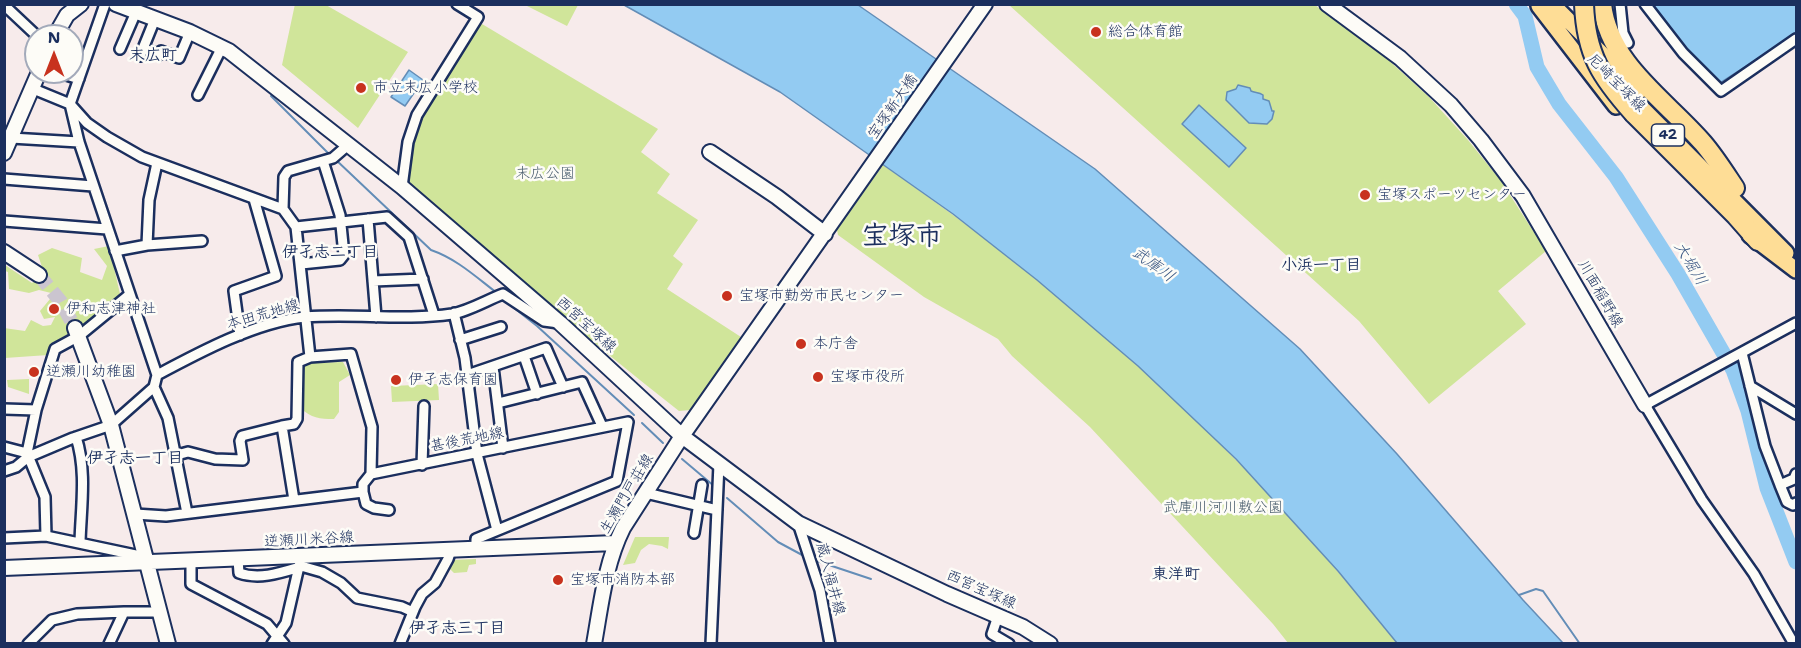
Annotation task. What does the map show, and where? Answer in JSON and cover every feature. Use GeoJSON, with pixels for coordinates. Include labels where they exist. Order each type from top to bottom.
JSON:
{"type":"FeatureCollection","features":[{"type":"Feature","properties":{"kind":"highway"},"geometry":{"type":"LineString","coordinates":[[1584,4],[1587,35],[1599,69],[1612,89],[1758,241]]}},
{"type":"Feature","properties":{"kind":"highway"},"geometry":{"type":"LineString","coordinates":[[1602,4],[1614,46],[1628,65],[1704,144],[1735,188]]}},
{"type":"Feature","properties":{"kind":"main road","name":"尼崎宝塚線"},"geometry":{"type":"LineString","coordinates":[[1543,5],[1797,249]]}},
{"type":"Feature","properties":{"kind":"main road","name":"尼崎宝塚線"},"geometry":{"type":"LineString","coordinates":[[1543,5],[1797,263]]}},
{"type":"Feature","properties":{"kind":"main road","name":"42"},"geometry":{"type":"LineString","coordinates":[[1543,5],[1615,105],[1731,220],[1797,270]]}},
{"type":"Feature","properties":{"kind":"street"},"geometry":{"type":"LineString","coordinates":[[62,24],[67,15],[81,4]]}},
{"type":"Feature","properties":{"kind":"street"},"geometry":{"type":"LineString","coordinates":[[84,65],[105,4]]}},
{"type":"Feature","properties":{"kind":"street"},"geometry":{"type":"LineString","coordinates":[[402,187],[408,142],[417,115],[478,17],[457,4]]}},
{"type":"Feature","properties":{"kind":"street","name":"川面稲野線"},"geometry":{"type":"LineString","coordinates":[[1327,4],[1401,58],[1451,105],[1523,196],[1702,501],[1754,574],[1794,644]]}},
{"type":"Feature","properties":{"kind":"street"},"geometry":{"type":"LineString","coordinates":[[1620,4],[1623,33],[1628,43]]}},
{"type":"Feature","properties":{"kind":"street"},"geometry":{"type":"LineString","coordinates":[[1645,4],[1683,53],[1721,91],[1797,39]]}},
{"type":"Feature","properties":{"kind":"street"},"geometry":{"type":"LineString","coordinates":[[4,5],[24,24]]}},
{"type":"Feature","properties":{"kind":"street","name":"西宮宝塚線"},"geometry":{"type":"LineString","coordinates":[[117,5],[155,18],[222,47],[402,187],[560,323],[682,436],[798,523],[1023,627],[1050,644]]}},
{"type":"Feature","properties":{"kind":"street","name":"宝塚新大橋"},"geometry":{"type":"LineString","coordinates":[[682,436],[984,5]]}},
{"type":"Feature","properties":{"kind":"street"},"geometry":{"type":"LineString","coordinates":[[120,49],[136,12]]}},
{"type":"Feature","properties":{"kind":"street"},"geometry":{"type":"LineString","coordinates":[[155,18],[142,52],[159,55],[161,51],[179,58],[190,32]]}},
{"type":"Feature","properties":{"kind":"street"},"geometry":{"type":"LineString","coordinates":[[198,95],[222,47]]}},
{"type":"Feature","properties":{"kind":"street"},"geometry":{"type":"LineString","coordinates":[[4,153],[33,84]]}},
{"type":"Feature","properties":{"kind":"street"},"geometry":{"type":"LineString","coordinates":[[4,471],[16,467],[27,455],[111,425],[154,387],[157,375],[79,142],[70,104],[77,84]]}},
{"type":"Feature","properties":{"kind":"street"},"geometry":{"type":"LineString","coordinates":[[31,88],[70,104],[87,123],[142,157],[283,209],[296,227],[310,357]]}},
{"type":"Feature","properties":{"kind":"street"},"geometry":{"type":"LineString","coordinates":[[11,138],[79,142]]}},
{"type":"Feature","properties":{"kind":"street"},"geometry":{"type":"LineString","coordinates":[[283,209],[284,177],[288,171],[333,158],[348,145]]}},
{"type":"Feature","properties":{"kind":"street"},"geometry":{"type":"LineString","coordinates":[[710,152],[827,231]]}},
{"type":"Feature","properties":{"kind":"street"},"geometry":{"type":"LineString","coordinates":[[301,264],[340,260],[344,255],[340,215],[324,161]]}},
{"type":"Feature","properties":{"kind":"street"},"geometry":{"type":"LineString","coordinates":[[147,245],[149,200],[157,163]]}},
{"type":"Feature","properties":{"kind":"street"},"geometry":{"type":"LineString","coordinates":[[4,179],[93,186]]}},
{"type":"Feature","properties":{"kind":"street"},"geometry":{"type":"LineString","coordinates":[[240,335],[234,291],[276,276],[254,200]]}},
{"type":"Feature","properties":{"kind":"street"},"geometry":{"type":"LineString","coordinates":[[296,227],[387,217],[409,237],[434,315]]}},
{"type":"Feature","properties":{"kind":"street"},"geometry":{"type":"LineString","coordinates":[[368,219],[376,317]]}},
{"type":"Feature","properties":{"kind":"street"},"geometry":{"type":"LineString","coordinates":[[4,221],[107,229]]}},
{"type":"Feature","properties":{"kind":"street"},"geometry":{"type":"LineString","coordinates":[[115,251],[147,245],[202,242]]}},
{"type":"Feature","properties":{"kind":"street"},"geometry":{"type":"LineString","coordinates":[[4,252],[39,275]]}},
{"type":"Feature","properties":{"kind":"street"},"geometry":{"type":"LineString","coordinates":[[373,281],[423,279]]}},
{"type":"Feature","properties":{"kind":"street","name":"本田荒地線"},"geometry":{"type":"LineString","coordinates":[[157,375],[194,355],[240,335],[305,317],[402,318],[454,313],[503,294],[544,321],[560,323]]}},
{"type":"Feature","properties":{"kind":"street"},"geometry":{"type":"LineString","coordinates":[[46,536],[45,497],[27,455],[36,410],[55,350],[129,295]]}},
{"type":"Feature","properties":{"kind":"street"},"geometry":{"type":"LineString","coordinates":[[454,313],[466,375],[477,454],[497,530],[476,539],[476,548]]}},
{"type":"Feature","properties":{"kind":"street"},"geometry":{"type":"LineString","coordinates":[[1646,405],[1797,323]]}},
{"type":"Feature","properties":{"kind":"street"},"geometry":{"type":"LineString","coordinates":[[460,340],[501,327]]}},
{"type":"Feature","properties":{"kind":"street"},"geometry":{"type":"LineString","coordinates":[[77,332],[111,425],[168,644]]}},
{"type":"Feature","properties":{"kind":"street"},"geometry":{"type":"LineString","coordinates":[[466,375],[546,348],[563,387]]}},
{"type":"Feature","properties":{"kind":"street"},"geometry":{"type":"LineString","coordinates":[[177,455],[188,452],[215,459],[243,460],[240,441],[242,436],[294,424],[297,419],[298,362],[310,357],[351,354],[372,427],[371,474],[363,484],[363,492],[366,504],[374,508],[389,510]]}},
{"type":"Feature","properties":{"kind":"street"},"geometry":{"type":"LineString","coordinates":[[1739,355],[1750,386],[1765,446],[1780,486],[1787,502],[1793,505],[1797,503]]}},
{"type":"Feature","properties":{"kind":"street"},"geometry":{"type":"LineString","coordinates":[[524,356],[537,394]]}},
{"type":"Feature","properties":{"kind":"street"},"geometry":{"type":"LineString","coordinates":[[493,367],[503,448]]}},
{"type":"Feature","properties":{"kind":"street"},"geometry":{"type":"LineString","coordinates":[[498,403],[582,382],[602,426]]}},
{"type":"Feature","properties":{"kind":"street"},"geometry":{"type":"LineString","coordinates":[[1750,386],[1797,414]]}},
{"type":"Feature","properties":{"kind":"street"},"geometry":{"type":"LineString","coordinates":[[154,387],[168,418],[188,513]]}},
{"type":"Feature","properties":{"kind":"street"},"geometry":{"type":"LineString","coordinates":[[422,465],[424,406]]}},
{"type":"Feature","properties":{"kind":"street"},"geometry":{"type":"LineString","coordinates":[[4,409],[36,410]]}},
{"type":"Feature","properties":{"kind":"street","name":"甚後荒地線"},"geometry":{"type":"LineString","coordinates":[[371,474],[628,422],[617,481],[497,530]]}},
{"type":"Feature","properties":{"kind":"street"},"geometry":{"type":"LineString","coordinates":[[282,426],[294,501]]}},
{"type":"Feature","properties":{"kind":"street","name":"生瀬門戸荘線"},"geometry":{"type":"LineString","coordinates":[[594,644],[615,543],[682,436]]}},
{"type":"Feature","properties":{"kind":"street"},"geometry":{"type":"LineString","coordinates":[[76,437],[83,471],[80,542]]}},
{"type":"Feature","properties":{"kind":"street"},"geometry":{"type":"LineString","coordinates":[[4,447],[27,455]]}},
{"type":"Feature","properties":{"kind":"street"},"geometry":{"type":"LineString","coordinates":[[711,644],[719,464]]}},
{"type":"Feature","properties":{"kind":"street"},"geometry":{"type":"LineString","coordinates":[[1780,486],[1794,479],[1797,474]]}},
{"type":"Feature","properties":{"kind":"street"},"geometry":{"type":"LineString","coordinates":[[694,533],[702,485]]}},
{"type":"Feature","properties":{"kind":"street"},"geometry":{"type":"LineString","coordinates":[[135,514],[166,516],[363,492]]}},
{"type":"Feature","properties":{"kind":"street"},"geometry":{"type":"LineString","coordinates":[[646,493],[717,510]]}},
{"type":"Feature","properties":{"kind":"street","name":"蔵人福井線"},"geometry":{"type":"LineString","coordinates":[[798,523],[820,590],[830,644]]}},
{"type":"Feature","properties":{"kind":"street"},"geometry":{"type":"LineString","coordinates":[[4,538],[46,536],[80,542],[145,559]]}},
{"type":"Feature","properties":{"kind":"street","name":"逆瀬川米谷線"},"geometry":{"type":"LineString","coordinates":[[4,568],[145,559],[191,561],[238,559],[300,563],[476,548],[615,543]]}},
{"type":"Feature","properties":{"kind":"street"},"geometry":{"type":"LineString","coordinates":[[400,644],[413,612],[423,594],[435,583],[451,550]]}},
{"type":"Feature","properties":{"kind":"street"},"geometry":{"type":"LineString","coordinates":[[191,561],[191,584],[267,624],[274,640],[284,644]]}},
{"type":"Feature","properties":{"kind":"street"},"geometry":{"type":"LineString","coordinates":[[274,640],[286,623],[300,563],[340,583],[357,598],[402,607],[413,612]]}},
{"type":"Feature","properties":{"kind":"street"},"geometry":{"type":"LineString","coordinates":[[109,644],[124,612]]}},
{"type":"Feature","properties":{"kind":"street"},"geometry":{"type":"LineString","coordinates":[[27,644],[52,620],[77,614],[160,612]]}},
{"type":"Feature","properties":{"kind":"street"},"geometry":{"type":"LineString","coordinates":[[998,616],[992,634],[1009,644]]}},
{"type":"Feature","properties":{"kind":"green space"},"geometry":{"type":"Polygon","coordinates":[[[295,4],[326,5],[408,52],[358,128],[282,65],[295,4]]]}},
{"type":"Feature","properties":{"kind":"green space"},"geometry":{"type":"Polygon","coordinates":[[[525,5],[578,5],[567,26],[525,5]]]}},
{"type":"Feature","properties":{"kind":"green space","name":"宝塚スポーツセンター"},"geometry":{"type":"Polygon","coordinates":[[[1009,5],[1315,5],[1384,56],[1429,97],[1501,181],[1546,251],[1498,291],[1526,324],[1429,404],[1359,321],[1009,5]]]}},
{"type":"Feature","properties":{"kind":"green space","name":"末広公園"},"geometry":{"type":"Polygon","coordinates":[[[482,24],[658,129],[641,152],[670,174],[657,193],[698,220],[673,256],[683,264],[667,289],[741,337],[690,410],[679,411],[609,355],[407,181],[412,140],[423,114],[477,26],[482,24]]]}},
{"type":"Feature","properties":{"kind":"green space","name":"武庫川河川敷公園"},"geometry":{"type":"Polygon","coordinates":[[[883,165],[1022,268],[1153,379],[1278,503],[1397,643],[1288,643],[1090,427],[1012,356],[998,339],[924,297],[838,235],[837,230],[883,165]]]}},
{"type":"Feature","properties":{"kind":"green space","name":"伊和志津神社"},"geometry":{"type":"Polygon","coordinates":[[[109,246],[120,294],[86,324],[71,330],[70,333],[51,344],[48,355],[5,358],[4,328],[25,331],[31,320],[43,326],[51,325],[55,317],[44,319],[40,311],[50,299],[51,293],[39,290],[29,293],[9,289],[8,272],[5,271],[5,265],[32,283],[43,270],[38,255],[52,248],[82,258],[80,272],[102,280],[107,266],[94,249],[109,246]]]}},
{"type":"Feature","properties":{"kind":"green space"},"geometry":{"type":"Polygon","coordinates":[[[343,362],[350,375],[339,382],[339,412],[334,419],[316,417],[300,408],[302,367],[305,363],[343,362]]]}},
{"type":"Feature","properties":{"kind":"green space"},"geometry":{"type":"Polygon","coordinates":[[[29,379],[29,394],[8,387],[7,380],[29,379]]]}},
{"type":"Feature","properties":{"kind":"green space"},"geometry":{"type":"Polygon","coordinates":[[[438,384],[439,400],[392,402],[391,386],[438,384]]]}},
{"type":"Feature","properties":{"kind":"green space"},"geometry":{"type":"Polygon","coordinates":[[[635,537],[669,537],[668,549],[649,544],[641,550],[635,563],[623,565],[635,537]]]}},
{"type":"Feature","properties":{"kind":"green space"},"geometry":{"type":"Polygon","coordinates":[[[476,559],[476,564],[469,565],[467,572],[454,573],[448,567],[451,560],[476,559]]]}},
{"type":"Feature","properties":{"kind":"water","name":"武庫川"},"geometry":{"type":"Polygon","coordinates":[[[624,5],[858,5],[1095,169],[1300,349],[1397,454],[1563,643],[1397,643],[1338,571],[1236,459],[1138,366],[1037,280],[953,214],[780,92],[624,5]]]}},
{"type":"Feature","properties":{"kind":"water"},"geometry":{"type":"Polygon","coordinates":[[[1652,5],[1796,5],[1796,34],[1717,85],[1673,35],[1652,5]]]}},
{"type":"Feature","properties":{"kind":"water"},"geometry":{"type":"Polygon","coordinates":[[[409,70],[423,80],[405,106],[391,97],[409,70]]]}},
{"type":"Feature","properties":{"kind":"water"},"geometry":{"type":"Polygon","coordinates":[[[1238,85],[1262,94],[1263,99],[1269,101],[1274,111],[1272,119],[1267,124],[1249,123],[1226,100],[1227,92],[1236,89],[1238,85]]]}},
{"type":"Feature","properties":{"kind":"water"},"geometry":{"type":"Polygon","coordinates":[[[1199,105],[1246,148],[1229,167],[1182,124],[1199,105]]]}},
{"type":"Feature","properties":{"kind":"waterway","name":"大堀川"},"geometry":{"type":"LineString","coordinates":[[1516,4],[1525,16],[1537,67],[1559,104],[1616,177],[1678,274],[1733,370],[1748,411],[1767,488],[1796,562]]}},
{"type":"Feature","properties":{"kind":"waterway"},"geometry":{"type":"LineString","coordinates":[[271,96],[330,155]]}},
{"type":"Feature","properties":{"kind":"waterway"},"geometry":{"type":"LineString","coordinates":[[335,159],[431,250],[458,263],[497,293]]}},
{"type":"Feature","properties":{"kind":"waterway"},"geometry":{"type":"LineString","coordinates":[[509,304],[537,326],[634,415]]}},
{"type":"Feature","properties":{"kind":"waterway"},"geometry":{"type":"LineString","coordinates":[[642,423],[663,443]]}},
{"type":"Feature","properties":{"kind":"waterway"},"geometry":{"type":"LineString","coordinates":[[682,459],[714,486]]}},
{"type":"Feature","properties":{"kind":"waterway"},"geometry":{"type":"LineString","coordinates":[[727,498],[778,542],[804,556]]}},
{"type":"Feature","properties":{"kind":"waterway"},"geometry":{"type":"LineString","coordinates":[[814,560],[871,579]]}},
{"type":"Feature","properties":{"kind":"waterway"},"geometry":{"type":"LineString","coordinates":[[1519,595],[1536,589],[1543,591],[1580,644]]}},
{"type":"Feature","properties":{"kind":"tunnel"},"geometry":{"type":"LineString","coordinates":[[39,275],[61,302],[75,328]]}},
{"type":"Feature","properties":{"kind":"place","name":"総合体育館"},"geometry":{"type":"Point","coordinates":[1096,32]}},
{"type":"Feature","properties":{"kind":"place","name":"市立末広小学校"},"geometry":{"type":"Point","coordinates":[361,88]}},
{"type":"Feature","properties":{"kind":"place","name":"宝塚スポーツセンター"},"geometry":{"type":"Point","coordinates":[1365,195]}},
{"type":"Feature","properties":{"kind":"place","name":"宝塚市勤労市民センター"},"geometry":{"type":"Point","coordinates":[727,296]}},
{"type":"Feature","properties":{"kind":"place","name":"伊和志津神社"},"geometry":{"type":"Point","coordinates":[54,309]}},
{"type":"Feature","properties":{"kind":"place","name":"本庁舎"},"geometry":{"type":"Point","coordinates":[801,344]}},
{"type":"Feature","properties":{"kind":"place","name":"逆瀬川幼稚園"},"geometry":{"type":"Point","coordinates":[34,372]}},
{"type":"Feature","properties":{"kind":"place","name":"宝塚市役所"},"geometry":{"type":"Point","coordinates":[818,377]}},
{"type":"Feature","properties":{"kind":"place","name":"伊孑志保育園"},"geometry":{"type":"Point","coordinates":[396,380]}},
{"type":"Feature","properties":{"kind":"place","name":"宝塚市消防本部"},"geometry":{"type":"Point","coordinates":[558,580]}},
{"type":"Feature","properties":{"kind":"district","name":"末広町"},"geometry":{"type":"Point","coordinates":[153,56]}},
{"type":"Feature","properties":{"kind":"district","name":"宝塚市"},"geometry":{"type":"Point","coordinates":[902,237]}},
{"type":"Feature","properties":{"kind":"district","name":"伊孑志二丁目"},"geometry":{"type":"Point","coordinates":[330,253]}},
{"type":"Feature","properties":{"kind":"district","name":"小浜一丁目"},"geometry":{"type":"Point","coordinates":[1321,266]}},
{"type":"Feature","properties":{"kind":"district","name":"伊孑志一丁目"},"geometry":{"type":"Point","coordinates":[135,459]}},
{"type":"Feature","properties":{"kind":"district","name":"東洋町"},"geometry":{"type":"Point","coordinates":[1176,575]}},
{"type":"Feature","properties":{"kind":"district","name":"伊孑志三丁目"},"geometry":{"type":"Point","coordinates":[457,629]}}]}
